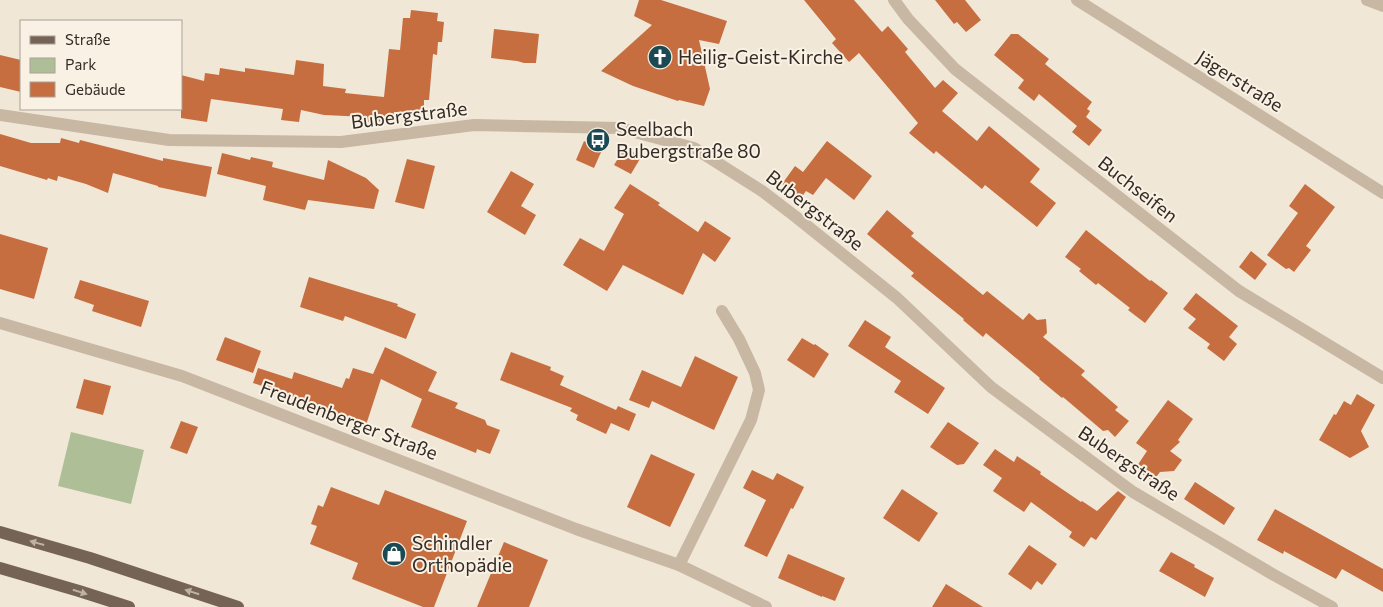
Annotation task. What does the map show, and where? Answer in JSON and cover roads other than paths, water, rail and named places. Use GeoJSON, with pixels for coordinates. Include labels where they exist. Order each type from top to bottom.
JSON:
{"type":"FeatureCollection","features":[{"type":"Feature","properties":{"kind":"main road"},"geometry":{"type":"LineString","coordinates":[[0,532],[90,558],[238,607]]}},
{"type":"Feature","properties":{"kind":"main road"},"geometry":{"type":"LineString","coordinates":[[0,568],[129,607]]}},
{"type":"Feature","properties":{"kind":"street","name":"Buchseifen"},"geometry":{"type":"LineString","coordinates":[[894,0],[908,19],[954,69],[1239,292],[1383,378]]}},
{"type":"Feature","properties":{"kind":"street","name":"Jägerstraße"},"geometry":{"type":"LineString","coordinates":[[1077,0],[1383,193]]}},
{"type":"Feature","properties":{"kind":"street"},"geometry":{"type":"LineString","coordinates":[[1367,0],[1383,6]]}},
{"type":"Feature","properties":{"kind":"street","name":"Bubergstraße"},"geometry":{"type":"LineString","coordinates":[[0,115],[169,140],[341,142],[474,125],[620,128],[694,148],[762,191],[796,217],[897,298],[991,387],[1133,492],[1332,607]]}},
{"type":"Feature","properties":{"kind":"street"},"geometry":{"type":"LineString","coordinates":[[680,565],[751,420],[759,390],[755,373],[739,339],[722,311]]}},
{"type":"Feature","properties":{"kind":"street","name":"Freudenberger Straße"},"geometry":{"type":"LineString","coordinates":[[0,323],[182,376],[576,529],[680,565],[766,607]]}},
{"type":"Feature","properties":{"kind":"place","name":"Heilig-Geist-Kirche"},"geometry":{"type":"Point","coordinates":[660,57]}},
{"type":"Feature","properties":{"kind":"place","name":"Seelbach Bubergstraße 80"},"geometry":{"type":"Point","coordinates":[598,140]}},
{"type":"Feature","properties":{"kind":"place","name":"Schindler Orthopädie"},"geometry":{"type":"Point","coordinates":[394,554]}}]}
